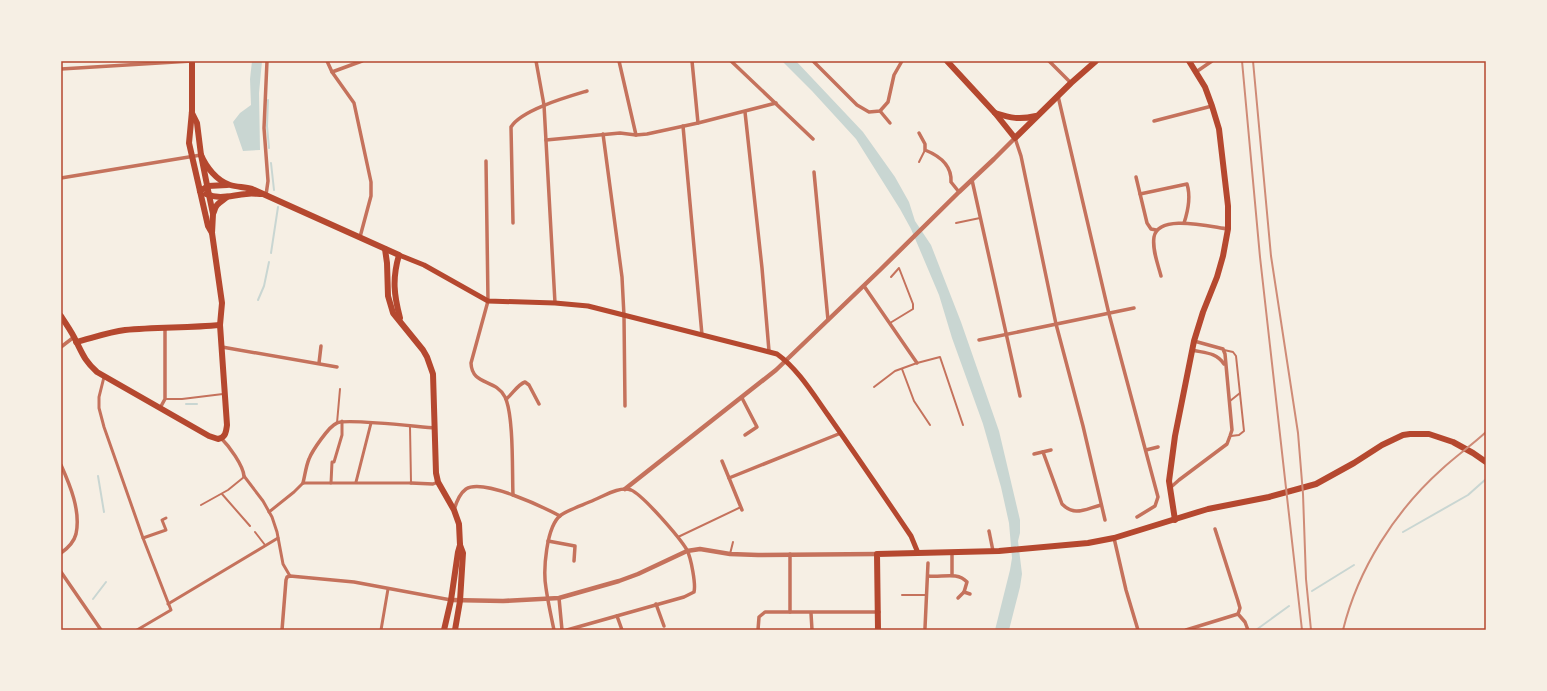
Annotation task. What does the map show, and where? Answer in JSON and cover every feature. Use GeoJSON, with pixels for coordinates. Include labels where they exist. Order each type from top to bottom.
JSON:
{"type":"FeatureCollection","features":[{"type":"Feature","properties":{"kind":"main road"},"geometry":{"type":"LineString","coordinates":[[192,61],[192,111],[189,142],[208,226],[212,233]]}},
{"type":"Feature","properties":{"kind":"main road"},"geometry":{"type":"LineString","coordinates":[[947,61],[995,113],[1015,138],[1071,83],[1096,61]]}},
{"type":"Feature","properties":{"kind":"main road"},"geometry":{"type":"LineString","coordinates":[[1175,520],[1169,481],[1175,436],[1194,341],[1203,312],[1217,277],[1228,229],[1228,206],[1219,129],[1205,87],[1188,61]]}},
{"type":"Feature","properties":{"kind":"main road"},"geometry":{"type":"LineString","coordinates":[[192,111],[197,123],[201,155],[213,214]]}},
{"type":"Feature","properties":{"kind":"main road"},"geometry":{"type":"LineString","coordinates":[[995,113],[1012,119],[1038,115]]}},
{"type":"Feature","properties":{"kind":"main road"},"geometry":{"type":"LineString","coordinates":[[201,155],[212,172],[229,185]]}},
{"type":"Feature","properties":{"kind":"main road"},"geometry":{"type":"LineString","coordinates":[[200,190],[208,186],[229,185],[252,189],[424,265],[488,301],[555,303],[588,306],[777,354],[786,360],[809,388],[841,433],[911,536],[918,553]]}},
{"type":"Feature","properties":{"kind":"main road"},"geometry":{"type":"LineString","coordinates":[[200,190],[215,197],[264,194]]}},
{"type":"Feature","properties":{"kind":"main road"},"geometry":{"type":"LineString","coordinates":[[61,316],[75,339],[80,352],[90,366],[104,376],[209,436],[216,439],[221,438],[226,431],[220,325],[222,303],[212,233],[214,207],[217,203],[227,197]]}},
{"type":"Feature","properties":{"kind":"main road"},"geometry":{"type":"LineString","coordinates":[[385,249],[388,296],[393,313],[400,320]]}},
{"type":"Feature","properties":{"kind":"main road"},"geometry":{"type":"LineString","coordinates":[[399,255],[396,266],[394,296],[400,320],[405,329],[423,350],[431,367],[433,378],[436,473],[438,482],[454,510],[459,524],[460,545],[463,553],[460,601],[455,630]]}},
{"type":"Feature","properties":{"kind":"main road"},"geometry":{"type":"LineString","coordinates":[[75,339],[123,330],[178,327],[188,328],[220,325]]}},
{"type":"Feature","properties":{"kind":"main road"},"geometry":{"type":"LineString","coordinates":[[878,630],[877,554],[996,551],[1094,542],[1114,538],[1208,509],[1272,496],[1310,486],[1354,463],[1382,445],[1403,435],[1429,434],[1453,442],[1486,462]]}},
{"type":"Feature","properties":{"kind":"main road"},"geometry":{"type":"LineString","coordinates":[[444,630],[452,600],[460,545]]}},
{"type":"Feature","properties":{"kind":"street"},"geometry":{"type":"LineString","coordinates":[[61,69],[148,62],[192,61]]}},
{"type":"Feature","properties":{"kind":"street"},"geometry":{"type":"LineString","coordinates":[[264,194],[268,181],[264,128],[267,61]]}},
{"type":"Feature","properties":{"kind":"street"},"geometry":{"type":"LineString","coordinates":[[327,61],[332,72],[354,103],[371,182],[371,196],[360,237]]}},
{"type":"Feature","properties":{"kind":"street"},"geometry":{"type":"LineString","coordinates":[[332,72],[362,61]]}},
{"type":"Feature","properties":{"kind":"street"},"geometry":{"type":"LineString","coordinates":[[536,61],[544,106],[555,303]]}},
{"type":"Feature","properties":{"kind":"street"},"geometry":{"type":"LineString","coordinates":[[619,61],[636,135]]}},
{"type":"Feature","properties":{"kind":"street"},"geometry":{"type":"LineString","coordinates":[[692,61],[698,123]]}},
{"type":"Feature","properties":{"kind":"street"},"geometry":{"type":"LineString","coordinates":[[731,61],[813,139]]}},
{"type":"Feature","properties":{"kind":"street"},"geometry":{"type":"LineString","coordinates":[[813,61],[857,105],[869,112],[880,111],[888,102],[894,75],[902,61]]}},
{"type":"Feature","properties":{"kind":"street"},"geometry":{"type":"LineString","coordinates":[[1049,61],[1071,83]]}},
{"type":"Feature","properties":{"kind":"street"},"geometry":{"type":"LineString","coordinates":[[1196,72],[1212,61]]}},
{"type":"Feature","properties":{"kind":"street"},"geometry":{"type":"LineString","coordinates":[[513,223],[511,127],[518,118],[544,106],[587,90]]}},
{"type":"Feature","properties":{"kind":"street"},"geometry":{"type":"LineString","coordinates":[[1058,96],[1109,314],[1158,498],[1155,506],[1137,517]]}},
{"type":"Feature","properties":{"kind":"street"},"geometry":{"type":"LineString","coordinates":[[546,140],[620,133],[636,135],[698,123],[776,103]]}},
{"type":"Feature","properties":{"kind":"street"},"geometry":{"type":"LineString","coordinates":[[1154,121],[1212,106]]}},
{"type":"Feature","properties":{"kind":"street"},"geometry":{"type":"LineString","coordinates":[[880,111],[890,123]]}},
{"type":"Feature","properties":{"kind":"street"},"geometry":{"type":"LineString","coordinates":[[745,112],[762,268],[769,351]]}},
{"type":"Feature","properties":{"kind":"street"},"geometry":{"type":"LineString","coordinates":[[682,126],[702,335]]}},
{"type":"Feature","properties":{"kind":"street"},"geometry":{"type":"LineString","coordinates":[[919,133],[925,150],[934,154],[944,162],[951,175],[951,182],[959,192]]}},
{"type":"Feature","properties":{"kind":"street"},"geometry":{"type":"LineString","coordinates":[[604,134],[622,277],[625,406]]}},
{"type":"Feature","properties":{"kind":"street"},"geometry":{"type":"LineString","coordinates":[[554,630],[546,588],[545,568],[548,540],[554,524],[560,516],[587,503],[625,489],[742,398],[786,360],[864,286],[1015,138],[1056,324],[1083,426],[1105,520]]}},
{"type":"Feature","properties":{"kind":"street"},"geometry":{"type":"LineString","coordinates":[[61,178],[201,155]]}},
{"type":"Feature","properties":{"kind":"street"},"geometry":{"type":"LineString","coordinates":[[486,161],[488,301],[471,363],[471,370],[475,377],[492,385],[500,391],[506,399],[510,424],[513,495]]}},
{"type":"Feature","properties":{"kind":"street"},"geometry":{"type":"LineString","coordinates":[[814,172],[828,320]]}},
{"type":"Feature","properties":{"kind":"street"},"geometry":{"type":"LineString","coordinates":[[1136,177],[1147,223],[1151,228],[1156,230]]}},
{"type":"Feature","properties":{"kind":"street"},"geometry":{"type":"LineString","coordinates":[[972,180],[1005,335],[1020,396]]}},
{"type":"Feature","properties":{"kind":"street"},"geometry":{"type":"LineString","coordinates":[[1140,194],[1187,184],[1189,193],[1188,209],[1184,223]]}},
{"type":"Feature","properties":{"kind":"street"},"geometry":{"type":"LineString","coordinates":[[1161,276],[1154,249],[1154,237],[1156,230],[1165,224],[1184,223],[1228,229]]}},
{"type":"Feature","properties":{"kind":"street"},"geometry":{"type":"LineString","coordinates":[[864,286],[917,363]]}},
{"type":"Feature","properties":{"kind":"street"},"geometry":{"type":"LineString","coordinates":[[979,340],[1134,308]]}},
{"type":"Feature","properties":{"kind":"street"},"geometry":{"type":"LineString","coordinates":[[160,408],[165,399],[164,328]]}},
{"type":"Feature","properties":{"kind":"street"},"geometry":{"type":"LineString","coordinates":[[61,347],[75,339]]}},
{"type":"Feature","properties":{"kind":"street"},"geometry":{"type":"LineString","coordinates":[[1170,488],[1227,444],[1232,430],[1225,354],[1223,350],[1194,341]]}},
{"type":"Feature","properties":{"kind":"street"},"geometry":{"type":"LineString","coordinates":[[319,363],[321,346]]}},
{"type":"Feature","properties":{"kind":"street"},"geometry":{"type":"LineString","coordinates":[[222,347],[337,367]]}},
{"type":"Feature","properties":{"kind":"street"},"geometry":{"type":"LineString","coordinates":[[1192,350],[1215,355],[1220,358],[1225,365]]}},
{"type":"Feature","properties":{"kind":"street"},"geometry":{"type":"LineString","coordinates":[[104,376],[99,397],[100,414],[142,538],[171,610],[137,630]]}},
{"type":"Feature","properties":{"kind":"street"},"geometry":{"type":"LineString","coordinates":[[506,399],[521,383],[525,382],[529,385],[540,404]]}},
{"type":"Feature","properties":{"kind":"street"},"geometry":{"type":"LineString","coordinates":[[742,398],[757,427],[745,435]]}},
{"type":"Feature","properties":{"kind":"street"},"geometry":{"type":"LineString","coordinates":[[269,512],[294,492],[303,482],[309,458],[326,433],[337,423],[342,421],[435,428]]}},
{"type":"Feature","properties":{"kind":"street"},"geometry":{"type":"LineString","coordinates":[[331,483],[332,462],[334,462],[342,435],[342,421]]}},
{"type":"Feature","properties":{"kind":"street"},"geometry":{"type":"LineString","coordinates":[[356,482],[371,423]]}},
{"type":"Feature","properties":{"kind":"street"},"geometry":{"type":"LineString","coordinates":[[729,478],[841,433]]}},
{"type":"Feature","properties":{"kind":"street"},"geometry":{"type":"LineString","coordinates":[[221,438],[230,449],[243,471],[244,476],[269,512],[278,538],[283,564],[290,576]]}},
{"type":"Feature","properties":{"kind":"street"},"geometry":{"type":"LineString","coordinates":[[1146,450],[1158,447]]}},
{"type":"Feature","properties":{"kind":"street"},"geometry":{"type":"LineString","coordinates":[[1034,454],[1051,450]]}},
{"type":"Feature","properties":{"kind":"street"},"geometry":{"type":"LineString","coordinates":[[1042,452],[1062,504],[1067,510],[1076,512],[1101,505]]}},
{"type":"Feature","properties":{"kind":"street"},"geometry":{"type":"LineString","coordinates":[[722,461],[742,509]]}},
{"type":"Feature","properties":{"kind":"street"},"geometry":{"type":"LineString","coordinates":[[61,464],[73,494],[77,520],[76,534],[69,547],[61,553]]}},
{"type":"Feature","properties":{"kind":"street"},"geometry":{"type":"LineString","coordinates":[[303,482],[433,484],[438,482]]}},
{"type":"Feature","properties":{"kind":"street"},"geometry":{"type":"LineString","coordinates":[[454,510],[462,493],[467,488],[471,487],[486,488],[529,500],[560,516]]}},
{"type":"Feature","properties":{"kind":"street"},"geometry":{"type":"LineString","coordinates":[[567,630],[690,595],[694,592],[695,582],[687,551],[637,494],[625,489]]}},
{"type":"Feature","properties":{"kind":"street"},"geometry":{"type":"LineString","coordinates":[[1155,506],[1158,510]]}},
{"type":"Feature","properties":{"kind":"street"},"geometry":{"type":"LineString","coordinates":[[142,538],[166,530],[162,520],[166,518]]}},
{"type":"Feature","properties":{"kind":"street"},"geometry":{"type":"LineString","coordinates":[[1215,529],[1240,608],[1238,614]]}},
{"type":"Feature","properties":{"kind":"street"},"geometry":{"type":"LineString","coordinates":[[989,531],[996,551]]}},
{"type":"Feature","properties":{"kind":"street"},"geometry":{"type":"LineString","coordinates":[[168,604],[278,538]]}},
{"type":"Feature","properties":{"kind":"street"},"geometry":{"type":"LineString","coordinates":[[1114,538],[1126,590],[1138,630]]}},
{"type":"Feature","properties":{"kind":"street"},"geometry":{"type":"LineString","coordinates":[[548,540],[575,546],[574,561]]}},
{"type":"Feature","properties":{"kind":"street"},"geometry":{"type":"LineString","coordinates":[[282,630],[286,580],[287,577],[290,576],[331,579],[460,601],[558,598],[619,581],[638,574],[687,551],[700,549],[730,554],[877,554]]}},
{"type":"Feature","properties":{"kind":"street"},"geometry":{"type":"LineString","coordinates":[[952,552],[952,576]]}},
{"type":"Feature","properties":{"kind":"street"},"geometry":{"type":"LineString","coordinates":[[790,554],[790,612]]}},
{"type":"Feature","properties":{"kind":"street"},"geometry":{"type":"LineString","coordinates":[[925,628],[928,562]]}},
{"type":"Feature","properties":{"kind":"street"},"geometry":{"type":"LineString","coordinates":[[61,572],[101,630]]}},
{"type":"Feature","properties":{"kind":"street"},"geometry":{"type":"LineString","coordinates":[[928,576],[960,577],[967,582],[964,592],[958,598]]}},
{"type":"Feature","properties":{"kind":"street"},"geometry":{"type":"LineString","coordinates":[[381,630],[388,589]]}},
{"type":"Feature","properties":{"kind":"street"},"geometry":{"type":"LineString","coordinates":[[964,592],[970,594]]}},
{"type":"Feature","properties":{"kind":"street"},"geometry":{"type":"LineString","coordinates":[[558,598],[562,630]]}},
{"type":"Feature","properties":{"kind":"street"},"geometry":{"type":"LineString","coordinates":[[656,604],[664,626]]}},
{"type":"Feature","properties":{"kind":"street"},"geometry":{"type":"LineString","coordinates":[[758,630],[759,616],[765,612],[878,612]]}},
{"type":"Feature","properties":{"kind":"street"},"geometry":{"type":"LineString","coordinates":[[812,613],[812,630]]}},
{"type":"Feature","properties":{"kind":"street"},"geometry":{"type":"LineString","coordinates":[[1186,630],[1238,614]]}},
{"type":"Feature","properties":{"kind":"street"},"geometry":{"type":"LineString","coordinates":[[1238,614],[1245,622],[1248,630]]}},
{"type":"Feature","properties":{"kind":"street"},"geometry":{"type":"LineString","coordinates":[[617,616],[622,630]]}},
{"type":"Feature","properties":{"kind":"lane"},"geometry":{"type":"LineString","coordinates":[[919,162],[925,150]]}},
{"type":"Feature","properties":{"kind":"lane"},"geometry":{"type":"LineString","coordinates":[[956,223],[980,218]]}},
{"type":"Feature","properties":{"kind":"lane"},"geometry":{"type":"LineString","coordinates":[[889,324],[913,309],[913,304],[899,268],[891,277]]}},
{"type":"Feature","properties":{"kind":"lane"},"geometry":{"type":"LineString","coordinates":[[1223,350],[1235,354],[1244,431],[1239,435],[1230,436]]}},
{"type":"Feature","properties":{"kind":"lane"},"geometry":{"type":"LineString","coordinates":[[874,388],[895,371],[940,357],[963,425]]}},
{"type":"Feature","properties":{"kind":"lane"},"geometry":{"type":"LineString","coordinates":[[902,369],[914,401],[930,425]]}},
{"type":"Feature","properties":{"kind":"lane"},"geometry":{"type":"LineString","coordinates":[[337,423],[340,389]]}},
{"type":"Feature","properties":{"kind":"lane"},"geometry":{"type":"LineString","coordinates":[[1229,402],[1240,393]]}},
{"type":"Feature","properties":{"kind":"lane"},"geometry":{"type":"LineString","coordinates":[[165,399],[182,399],[225,394]]}},
{"type":"Feature","properties":{"kind":"lane"},"geometry":{"type":"LineString","coordinates":[[410,427],[411,483]]}},
{"type":"Feature","properties":{"kind":"lane"},"geometry":{"type":"LineString","coordinates":[[201,505],[222,494],[238,483],[244,476]]}},
{"type":"Feature","properties":{"kind":"lane"},"geometry":{"type":"LineString","coordinates":[[222,494],[250,526]]}},
{"type":"Feature","properties":{"kind":"lane"},"geometry":{"type":"LineString","coordinates":[[677,538],[742,509]]}},
{"type":"Feature","properties":{"kind":"lane"},"geometry":{"type":"LineString","coordinates":[[255,532],[266,545]]}},
{"type":"Feature","properties":{"kind":"lane"},"geometry":{"type":"LineString","coordinates":[[730,554],[733,542]]}},
{"type":"Feature","properties":{"kind":"lane"},"geometry":{"type":"LineString","coordinates":[[902,595],[926,595]]}},
{"type":"Feature","properties":{"kind":"shaded area"},"geometry":{"type":"Polygon","coordinates":[[[252,61],[262,61],[259,93],[260,150],[243,151],[233,122],[240,113],[251,105],[250,79],[252,61]]]}},
{"type":"Feature","properties":{"kind":"shaded area"},"geometry":{"type":"Polygon","coordinates":[[[782,61],[796,61],[863,132],[895,177],[909,202],[915,221],[931,245],[961,322],[999,431],[1020,520],[1020,533],[1018,541],[1022,574],[1009,630],[995,630],[1012,558],[1009,523],[1001,487],[983,424],[952,338],[939,295],[911,229],[856,139],[782,61]]]}},
{"type":"Feature","properties":{"kind":"waterway"},"geometry":{"type":"LineString","coordinates":[[268,100],[267,126],[269,148]]}},
{"type":"Feature","properties":{"kind":"waterway"},"geometry":{"type":"LineString","coordinates":[[271,163],[274,190]]}},
{"type":"Feature","properties":{"kind":"waterway"},"geometry":{"type":"LineString","coordinates":[[271,253],[278,207]]}},
{"type":"Feature","properties":{"kind":"waterway"},"geometry":{"type":"LineString","coordinates":[[258,300],[264,286],[269,262]]}},
{"type":"Feature","properties":{"kind":"waterway"},"geometry":{"type":"LineString","coordinates":[[186,404],[197,404]]}},
{"type":"Feature","properties":{"kind":"waterway"},"geometry":{"type":"LineString","coordinates":[[98,476],[104,512]]}},
{"type":"Feature","properties":{"kind":"waterway"},"geometry":{"type":"LineString","coordinates":[[1403,532],[1468,495],[1486,479]]}},
{"type":"Feature","properties":{"kind":"waterway"},"geometry":{"type":"LineString","coordinates":[[1312,591],[1354,565]]}},
{"type":"Feature","properties":{"kind":"waterway"},"geometry":{"type":"LineString","coordinates":[[93,599],[106,582]]}},
{"type":"Feature","properties":{"kind":"waterway"},"geometry":{"type":"LineString","coordinates":[[1256,630],[1289,606]]}},
{"type":"Feature","properties":{"kind":"railway"},"geometry":{"type":"LineString","coordinates":[[1242,61],[1260,257],[1302,630]]}},
{"type":"Feature","properties":{"kind":"railway"},"geometry":{"type":"LineString","coordinates":[[1253,61],[1271,256],[1298,433],[1303,494],[1306,579],[1311,630]]}},
{"type":"Feature","properties":{"kind":"railway"},"geometry":{"type":"LineString","coordinates":[[1343,630],[1358,585],[1380,542],[1394,522],[1425,485],[1447,464],[1486,432]]}}]}
